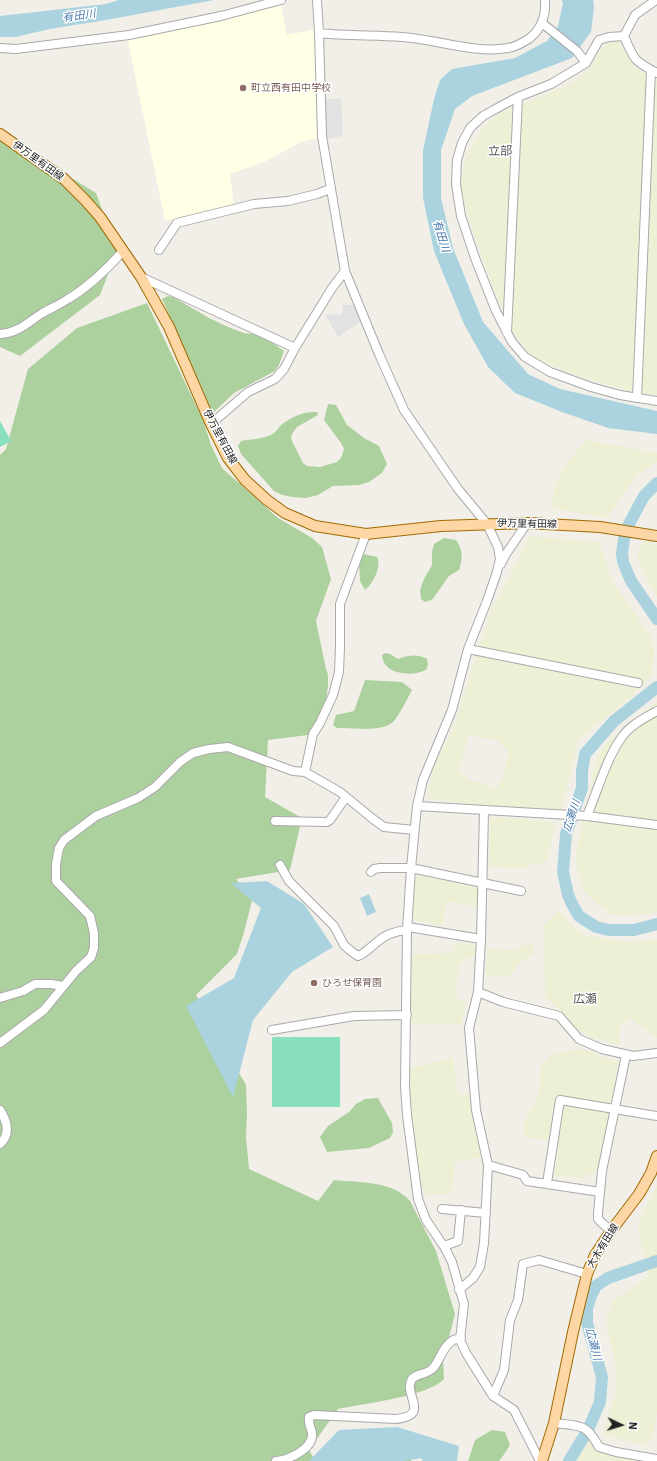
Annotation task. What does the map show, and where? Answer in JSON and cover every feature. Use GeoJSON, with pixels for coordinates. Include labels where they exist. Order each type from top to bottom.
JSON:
{"type":"FeatureCollection","features":[{"type":"Feature","properties":{"kind":"main road","name":"伊万里有田線"},"geometry":{"type":"LineString","coordinates":[[0,134],[64,179],[100,217],[141,277],[169,327],[211,424],[228,458],[245,480],[267,500],[285,513],[315,526],[366,534],[441,526],[527,523],[600,528],[657,536]]}},
{"type":"Feature","properties":{"kind":"main road","name":"大木有田線"},"geometry":{"type":"LineString","coordinates":[[541,1461],[554,1423],[587,1274],[595,1256],[611,1231],[639,1194],[651,1173],[657,1156]]}},
{"type":"Feature","properties":{"kind":"street"},"geometry":{"type":"LineString","coordinates":[[0,48],[16,49],[129,35],[221,16],[281,0]]}},
{"type":"Feature","properties":{"kind":"street"},"geometry":{"type":"LineString","coordinates":[[317,0],[322,136],[345,271],[404,410],[458,489],[487,524],[498,547],[500,559],[497,572]]}},
{"type":"Feature","properties":{"kind":"street"},"geometry":{"type":"LineString","coordinates":[[319,33],[403,37],[482,49],[509,48],[522,44],[531,37],[542,23],[546,9],[545,0]]}},
{"type":"Feature","properties":{"kind":"street"},"geometry":{"type":"LineString","coordinates":[[637,398],[654,72],[638,63],[632,56],[624,36],[635,15],[656,0]]}},
{"type":"Feature","properties":{"kind":"street"},"geometry":{"type":"LineString","coordinates":[[542,23],[577,51],[586,63]]}},
{"type":"Feature","properties":{"kind":"street"},"geometry":{"type":"LineString","coordinates":[[624,36],[609,37],[599,40],[586,63],[551,84],[518,97],[483,116],[470,128],[462,143],[457,160],[456,184],[462,216],[475,258],[496,311],[512,342],[525,357],[550,372],[591,387],[637,398],[657,401]]}},
{"type":"Feature","properties":{"kind":"street"},"geometry":{"type":"LineString","coordinates":[[507,334],[518,97]]}},
{"type":"Feature","properties":{"kind":"street"},"geometry":{"type":"LineString","coordinates":[[159,250],[177,223],[254,204],[310,196],[330,189]]}},
{"type":"Feature","properties":{"kind":"street"},"geometry":{"type":"LineString","coordinates":[[0,334],[8,334],[20,329],[41,314],[68,299],[103,273],[124,251]]}},
{"type":"Feature","properties":{"kind":"street"},"geometry":{"type":"LineString","coordinates":[[211,424],[248,392],[275,379],[284,369],[295,348],[332,288],[345,271]]}},
{"type":"Feature","properties":{"kind":"street"},"geometry":{"type":"LineString","coordinates":[[141,277],[295,348]]}},
{"type":"Feature","properties":{"kind":"street"},"geometry":{"type":"LineString","coordinates":[[527,523],[506,554],[497,572],[468,648],[452,710],[423,780],[417,806],[411,868],[408,929],[405,1086],[407,1115],[418,1199],[426,1220],[444,1246],[452,1262],[464,1304],[461,1338],[466,1353],[493,1396],[514,1410],[541,1461]]}},
{"type":"Feature","properties":{"kind":"street"},"geometry":{"type":"LineString","coordinates":[[305,772],[313,734],[320,723],[333,695],[339,672],[340,604],[366,534]]}},
{"type":"Feature","properties":{"kind":"street"},"geometry":{"type":"LineString","coordinates":[[468,648],[638,683]]}},
{"type":"Feature","properties":{"kind":"street"},"geometry":{"type":"LineString","coordinates":[[587,816],[616,748],[623,736],[634,726],[657,710]]}},
{"type":"Feature","properties":{"kind":"street"},"geometry":{"type":"LineString","coordinates":[[0,1043],[44,1010],[76,971],[91,957],[94,948],[94,933],[90,916],[56,881],[56,864],[59,848],[64,840],[96,816],[138,798],[155,787],[180,762],[193,753],[209,749],[228,747],[293,771],[305,772],[340,792],[384,826],[414,830]]}},
{"type":"Feature","properties":{"kind":"street"},"geometry":{"type":"LineString","coordinates":[[275,821],[327,822],[346,797]]}},
{"type":"Feature","properties":{"kind":"street"},"geometry":{"type":"LineString","coordinates":[[417,806],[484,811],[548,813],[657,824]]}},
{"type":"Feature","properties":{"kind":"street"},"geometry":{"type":"LineString","coordinates":[[459,1290],[473,1278],[480,1267],[484,1243],[486,1213],[488,1165],[476,1110],[469,1028],[478,992],[481,939],[484,811]]}},
{"type":"Feature","properties":{"kind":"street"},"geometry":{"type":"LineString","coordinates":[[280,865],[289,881],[334,926],[344,945],[358,956],[365,954],[377,942],[396,931],[408,929],[481,939]]}},
{"type":"Feature","properties":{"kind":"street"},"geometry":{"type":"LineString","coordinates":[[371,872],[374,869],[380,868],[411,868],[521,891]]}},
{"type":"Feature","properties":{"kind":"street"},"geometry":{"type":"LineString","coordinates":[[0,998],[23,991],[36,984],[63,986]]}},
{"type":"Feature","properties":{"kind":"street"},"geometry":{"type":"LineString","coordinates":[[478,992],[503,1002],[559,1016],[579,1039],[602,1049],[633,1056],[657,1053]]}},
{"type":"Feature","properties":{"kind":"street"},"geometry":{"type":"LineString","coordinates":[[272,1030],[354,1016],[406,1015]]}},
{"type":"Feature","properties":{"kind":"street"},"geometry":{"type":"LineString","coordinates":[[611,1231],[598,1219],[600,1192],[602,1170],[613,1110],[626,1055]]}},
{"type":"Feature","properties":{"kind":"street"},"geometry":{"type":"LineString","coordinates":[[547,1183],[560,1100],[613,1110],[657,1116]]}},
{"type":"Feature","properties":{"kind":"street"},"geometry":{"type":"LineString","coordinates":[[0,1110],[7,1126],[7,1136],[0,1144]]}},
{"type":"Feature","properties":{"kind":"street"},"geometry":{"type":"LineString","coordinates":[[488,1165],[520,1174],[527,1181],[600,1192]]}},
{"type":"Feature","properties":{"kind":"street"},"geometry":{"type":"LineString","coordinates":[[442,1209],[486,1213]]}},
{"type":"Feature","properties":{"kind":"street"},"geometry":{"type":"LineString","coordinates":[[444,1246],[458,1241],[461,1210]]}},
{"type":"Feature","properties":{"kind":"street"},"geometry":{"type":"LineString","coordinates":[[493,1396],[504,1370],[510,1320],[518,1300],[523,1264],[539,1260],[587,1274]]}},
{"type":"Feature","properties":{"kind":"street"},"geometry":{"type":"LineString","coordinates":[[276,1461],[287,1459],[303,1450],[312,1437],[312,1432],[308,1422],[309,1417],[314,1415],[396,1419],[409,1417],[413,1412],[414,1406],[411,1389],[412,1380],[414,1377],[433,1368],[451,1341],[461,1338]]}},
{"type":"Feature","properties":{"kind":"street"},"geometry":{"type":"LineString","coordinates":[[554,1423],[577,1425],[586,1428],[594,1436],[600,1447],[616,1452],[657,1459]]}},
{"type":"Feature","properties":{"kind":"shaded area"},"geometry":{"type":"Polygon","coordinates":[[[281,5],[287,35],[316,29],[319,138],[301,142],[266,161],[230,174],[234,206],[183,218],[165,220],[128,42],[129,37],[281,5]]]}},
{"type":"Feature","properties":{"kind":"shaded area"},"geometry":{"type":"Polygon","coordinates":[[[618,40],[627,57],[636,68],[657,80],[657,395],[628,391],[581,377],[534,358],[515,336],[498,300],[472,228],[461,190],[461,179],[468,151],[485,125],[500,112],[526,103],[569,84],[587,73],[605,44],[618,40]]]}},
{"type":"Feature","properties":{"kind":"shaded area"},"geometry":{"type":"Polygon","coordinates":[[[324,99],[341,99],[343,136],[326,139],[324,99]]]}},
{"type":"Feature","properties":{"kind":"shaded area"},"geometry":{"type":"Polygon","coordinates":[[[343,305],[355,305],[362,321],[338,337],[326,316],[328,314],[342,315],[343,305]]]}},
{"type":"Feature","properties":{"kind":"shaded area"},"geometry":{"type":"Polygon","coordinates":[[[586,440],[657,453],[657,462],[637,475],[607,518],[552,508],[554,487],[565,465],[586,440]]]}},
{"type":"Feature","properties":{"kind":"shaded area"},"geometry":{"type":"Polygon","coordinates":[[[530,536],[599,542],[613,582],[650,635],[654,648],[654,661],[651,676],[630,698],[578,740],[572,770],[561,810],[487,807],[427,798],[433,768],[453,729],[491,611],[530,536]],[[469,735],[459,771],[470,780],[497,788],[503,777],[508,752],[499,741],[469,735]]]}},
{"type":"Feature","properties":{"kind":"shaded area"},"geometry":{"type":"Polygon","coordinates":[[[643,541],[657,545],[657,597],[643,573],[637,556],[643,541]]]}},
{"type":"Feature","properties":{"kind":"shaded area"},"geometry":{"type":"Polygon","coordinates":[[[657,701],[657,911],[654,913],[627,916],[610,914],[585,893],[577,871],[576,851],[596,759],[609,740],[657,701]]]}},
{"type":"Feature","properties":{"kind":"shaded area"},"geometry":{"type":"Polygon","coordinates":[[[496,817],[556,822],[547,861],[539,864],[529,863],[527,869],[489,867],[490,818],[496,817]]]}},
{"type":"Feature","properties":{"kind":"shaded area"},"geometry":{"type":"Polygon","coordinates":[[[415,875],[435,877],[445,881],[479,888],[478,907],[447,901],[443,926],[413,920],[412,913],[415,875]]]}},
{"type":"Feature","properties":{"kind":"shaded area"},"geometry":{"type":"Polygon","coordinates":[[[559,911],[580,932],[587,936],[630,942],[657,939],[657,1038],[630,1019],[620,1026],[619,1046],[590,1037],[576,1028],[545,997],[544,924],[559,911]]]}},
{"type":"Feature","properties":{"kind":"shaded area"},"geometry":{"type":"Polygon","coordinates":[[[457,942],[476,945],[476,956],[465,959],[460,966],[457,981],[456,995],[460,1001],[467,1003],[461,1025],[410,1023],[412,954],[452,953],[457,942]]]}},
{"type":"Feature","properties":{"kind":"shaded area"},"geometry":{"type":"Polygon","coordinates":[[[533,942],[535,955],[525,959],[517,965],[514,972],[508,977],[486,975],[487,948],[512,950],[533,942]]]}},
{"type":"Feature","properties":{"kind":"shaded area"},"geometry":{"type":"Polygon","coordinates":[[[578,1049],[590,1051],[605,1058],[619,1061],[598,1172],[587,1174],[586,1179],[554,1176],[559,1143],[524,1137],[524,1122],[538,1095],[541,1065],[552,1054],[578,1049]]]}},
{"type":"Feature","properties":{"kind":"shaded area"},"geometry":{"type":"Polygon","coordinates":[[[453,1057],[458,1094],[470,1095],[476,1134],[483,1157],[455,1162],[453,1193],[431,1195],[425,1193],[421,1186],[412,1120],[408,1106],[409,1069],[453,1057]]]}},
{"type":"Feature","properties":{"kind":"shaded area"},"geometry":{"type":"Polygon","coordinates":[[[657,1185],[657,1411],[653,1439],[645,1446],[602,1434],[616,1392],[615,1360],[606,1318],[613,1301],[648,1276],[638,1228],[657,1185]]]}},
{"type":"Feature","properties":{"kind":"shaded area"},"geometry":{"type":"Polygon","coordinates":[[[590,1441],[599,1451],[651,1461],[576,1461],[590,1441]]]}},
{"type":"Feature","properties":{"kind":"green space"},"geometry":{"type":"Polygon","coordinates":[[[0,134],[96,193],[117,251],[100,295],[20,356],[0,347],[0,134]]]}},
{"type":"Feature","properties":{"kind":"green space"},"geometry":{"type":"Polygon","coordinates":[[[168,296],[173,297],[228,327],[244,333],[261,335],[284,351],[279,365],[275,371],[234,393],[213,413],[162,299],[168,296]]]}},
{"type":"Feature","properties":{"kind":"green space"},"geometry":{"type":"Polygon","coordinates":[[[147,303],[203,420],[211,445],[222,468],[278,518],[312,538],[322,547],[331,579],[316,621],[328,678],[323,714],[308,735],[268,740],[265,797],[302,818],[290,870],[236,879],[252,901],[237,954],[196,995],[217,1028],[227,1052],[246,1085],[246,1137],[249,1169],[318,1201],[334,1180],[364,1182],[394,1189],[403,1194],[410,1201],[436,1251],[455,1314],[443,1360],[444,1379],[436,1385],[410,1395],[338,1409],[309,1450],[313,1457],[416,1451],[411,1461],[0,1461],[0,455],[6,449],[28,369],[77,328],[147,303]]]}},
{"type":"Feature","properties":{"kind":"green space"},"geometry":{"type":"Polygon","coordinates":[[[328,404],[336,405],[347,425],[364,438],[379,446],[387,464],[382,473],[369,482],[359,485],[333,486],[318,495],[306,498],[282,495],[274,491],[241,454],[238,446],[241,441],[271,435],[280,426],[293,417],[307,412],[317,412],[318,415],[297,427],[292,434],[291,439],[303,463],[307,466],[320,467],[337,462],[341,458],[344,449],[324,420],[328,404]]]}},
{"type":"Feature","properties":{"kind":"green space"},"geometry":{"type":"Polygon","coordinates":[[[0,421],[11,441],[0,447],[0,421]]]}},
{"type":"Feature","properties":{"kind":"green space"},"geometry":{"type":"Polygon","coordinates":[[[444,538],[456,540],[460,547],[462,558],[459,570],[449,576],[432,600],[425,602],[421,599],[420,590],[432,565],[432,552],[434,544],[444,538]]]}},
{"type":"Feature","properties":{"kind":"green space"},"geometry":{"type":"Polygon","coordinates":[[[364,554],[377,557],[378,561],[378,570],[376,575],[371,584],[365,590],[360,581],[359,562],[364,554]]]}},
{"type":"Feature","properties":{"kind":"green space"},"geometry":{"type":"Polygon","coordinates":[[[386,653],[398,659],[409,656],[420,656],[427,659],[428,665],[426,670],[420,672],[406,674],[399,673],[387,667],[382,655],[386,653]]]}},
{"type":"Feature","properties":{"kind":"green space"},"geometry":{"type":"Polygon","coordinates":[[[365,680],[402,682],[412,690],[397,717],[388,725],[366,729],[337,728],[333,725],[336,715],[354,711],[365,680]]]}},
{"type":"Feature","properties":{"kind":"green space"},"geometry":{"type":"Polygon","coordinates":[[[272,1037],[340,1037],[340,1107],[272,1107],[272,1037]]]}},
{"type":"Feature","properties":{"kind":"green space"},"geometry":{"type":"Polygon","coordinates":[[[378,1098],[392,1123],[393,1132],[390,1138],[369,1148],[327,1152],[320,1137],[328,1126],[349,1112],[356,1104],[365,1099],[378,1098]]]}},
{"type":"Feature","properties":{"kind":"green space"},"geometry":{"type":"Polygon","coordinates":[[[492,1430],[505,1432],[510,1445],[503,1456],[499,1461],[468,1461],[475,1440],[492,1430]]]}},
{"type":"Feature","properties":{"kind":"water","name":"有田川"},"geometry":{"type":"Polygon","coordinates":[[[119,0],[214,0],[50,29],[15,37],[0,37],[0,16],[106,4],[119,0]]]}},
{"type":"Feature","properties":{"kind":"water","name":"有田川"},"geometry":{"type":"Polygon","coordinates":[[[562,0],[593,0],[594,7],[591,32],[572,58],[472,96],[455,109],[441,150],[441,198],[453,248],[483,322],[528,374],[560,389],[657,411],[657,434],[608,428],[562,412],[515,393],[488,367],[464,324],[434,251],[423,198],[423,150],[434,99],[440,80],[452,69],[515,58],[547,41],[558,26],[563,3],[562,0]]]}},
{"type":"Feature","properties":{"kind":"water"},"geometry":{"type":"Polygon","coordinates":[[[267,881],[304,904],[333,947],[292,972],[253,1020],[233,1097],[186,1006],[234,978],[261,908],[231,883],[267,881]]]}},
{"type":"Feature","properties":{"kind":"water"},"geometry":{"type":"Polygon","coordinates":[[[369,894],[376,912],[367,916],[360,898],[369,894]]]}},
{"type":"Feature","properties":{"kind":"water"},"geometry":{"type":"Polygon","coordinates":[[[397,1427],[459,1446],[457,1461],[422,1461],[422,1458],[403,1461],[309,1461],[339,1430],[397,1427]]]}},
{"type":"Feature","properties":{"kind":"waterway","name":"広瀬川"},"geometry":{"type":"LineString","coordinates":[[657,483],[644,496],[629,524],[624,539],[622,553],[623,562],[631,581],[657,619]]}},
{"type":"Feature","properties":{"kind":"waterway","name":"広瀬川"},"geometry":{"type":"LineString","coordinates":[[657,687],[614,721],[585,754],[582,771],[582,788],[566,834],[563,872],[568,895],[579,916],[596,927],[609,930],[634,930],[657,924]]}},
{"type":"Feature","properties":{"kind":"waterway","name":"広瀬川"},"geometry":{"type":"LineString","coordinates":[[569,1461],[588,1430],[600,1402],[602,1377],[587,1323],[587,1308],[591,1296],[596,1286],[608,1278],[657,1261]]}},
{"type":"Feature","properties":{"kind":"place","name":"町立西有田中学校"},"geometry":{"type":"Point","coordinates":[243,88]}},
{"type":"Feature","properties":{"kind":"place","name":"ひろせ保育園"},"geometry":{"type":"Point","coordinates":[314,983]}},
{"type":"Feature","properties":{"kind":"district","name":"立部"},"geometry":{"type":"Point","coordinates":[500,152]}},
{"type":"Feature","properties":{"kind":"district","name":"広瀬"},"geometry":{"type":"Point","coordinates":[585,1000]}}]}
